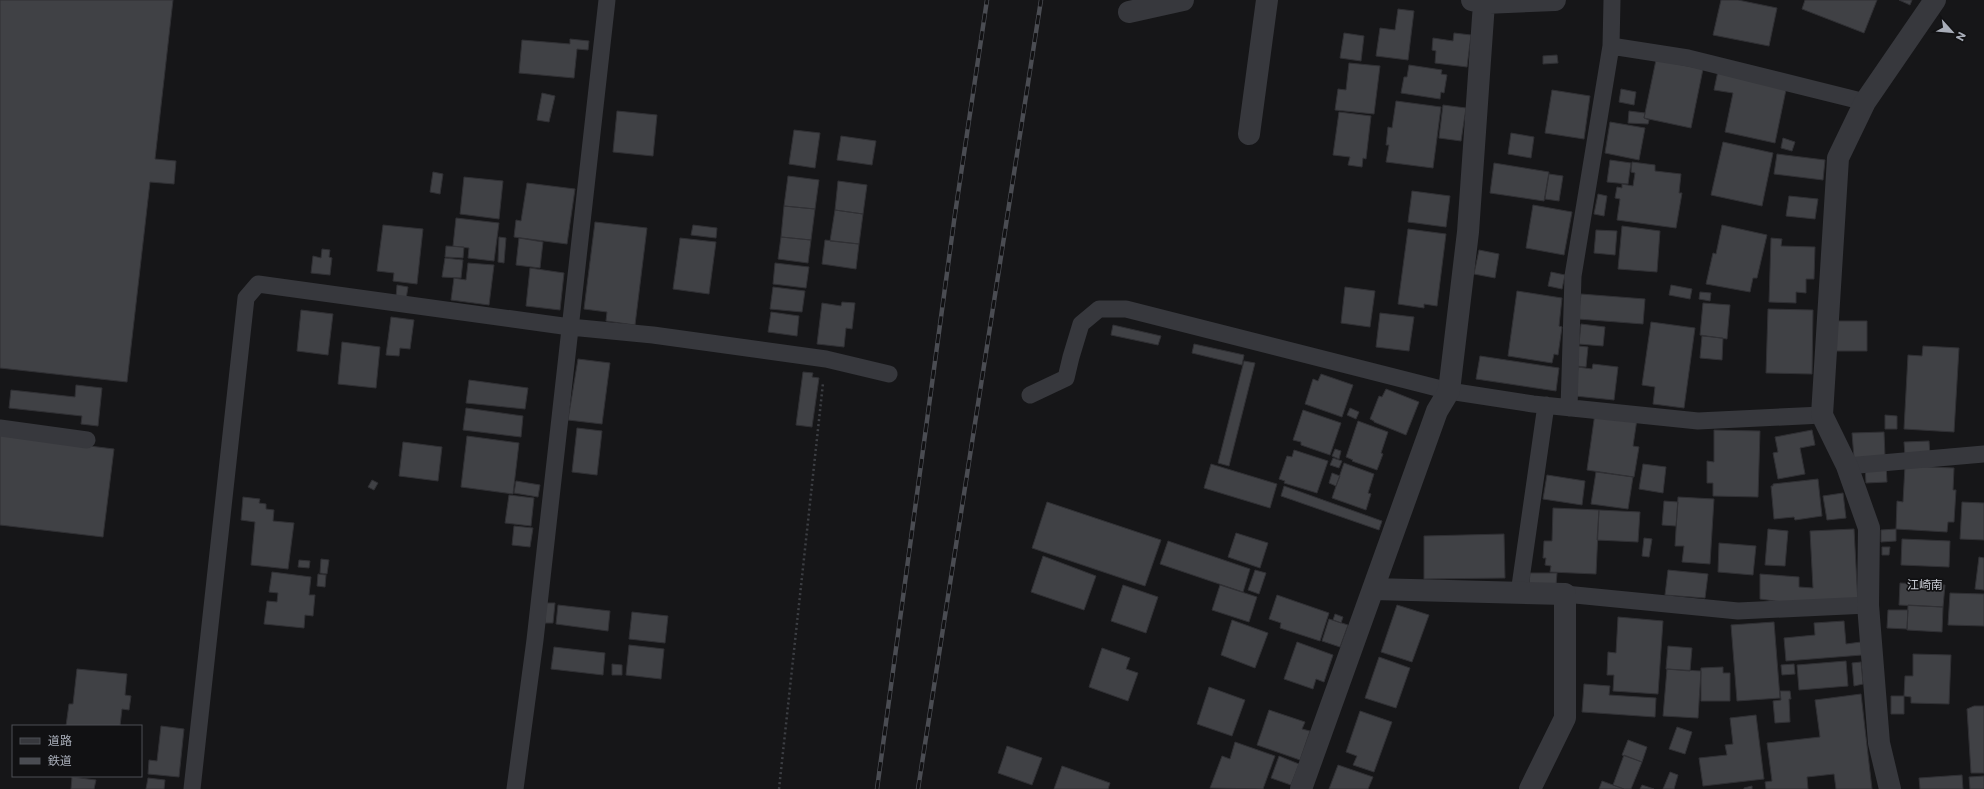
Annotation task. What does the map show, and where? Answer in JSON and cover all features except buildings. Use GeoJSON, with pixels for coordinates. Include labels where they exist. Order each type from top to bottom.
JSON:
{"type":"FeatureCollection","features":[{"type":"Feature","properties":{"kind":"street"},"geometry":{"type":"LineString","coordinates":[[1129,12],[1183,0]]}},
{"type":"Feature","properties":{"kind":"street"},"geometry":{"type":"LineString","coordinates":[[1249,134],[1267,0]]}},
{"type":"Feature","properties":{"kind":"street"},"geometry":{"type":"LineString","coordinates":[[1301,789],[1437,411],[1449,391],[1468,232],[1478,2],[1555,0]]}},
{"type":"Feature","properties":{"kind":"street"},"geometry":{"type":"LineString","coordinates":[[1890,789],[1879,743],[1868,605],[1869,528],[1847,466],[1822,415],[1838,158],[1865,102],[1935,0]]}},
{"type":"Feature","properties":{"kind":"street"},"geometry":{"type":"LineString","coordinates":[[1373,589],[1565,594],[1565,718],[1530,789]]}},
{"type":"Feature","properties":{"kind":"lane"},"geometry":{"type":"LineString","coordinates":[[515,789],[535,640],[607,0]]}},
{"type":"Feature","properties":{"kind":"lane"},"geometry":{"type":"LineString","coordinates":[[1569,408],[1573,276],[1611,46],[1612,0]]}},
{"type":"Feature","properties":{"kind":"lane"},"geometry":{"type":"LineString","coordinates":[[1611,46],[1688,58],[1865,102]]}},
{"type":"Feature","properties":{"kind":"lane"},"geometry":{"type":"LineString","coordinates":[[192,789],[246,298],[258,284],[570,327],[653,335],[826,359],[889,374]]}},
{"type":"Feature","properties":{"kind":"lane"},"geometry":{"type":"LineString","coordinates":[[1030,395],[1066,378],[1081,324],[1099,308],[1126,309],[1449,391],[1569,408],[1698,421],[1822,415]]}},
{"type":"Feature","properties":{"kind":"lane"},"geometry":{"type":"LineString","coordinates":[[1519,593],[1546,405]]}},
{"type":"Feature","properties":{"kind":"lane"},"geometry":{"type":"LineString","coordinates":[[0,428],[87,440]]}},
{"type":"Feature","properties":{"kind":"lane"},"geometry":{"type":"LineString","coordinates":[[1847,466],[1984,454]]}},
{"type":"Feature","properties":{"kind":"lane"},"geometry":{"type":"LineString","coordinates":[[1565,594],[1738,611],[1868,605]]}},
{"type":"Feature","properties":{"kind":"path"},"geometry":{"type":"LineString","coordinates":[[778,789],[826,359]]}},
{"type":"Feature","properties":{"kind":"railway"},"geometry":{"type":"LineString","coordinates":[[877,789],[955,214],[987,0]]}},
{"type":"Feature","properties":{"kind":"railway"},"geometry":{"type":"LineString","coordinates":[[918,789],[1041,0]]}},
{"type":"Feature","properties":{"kind":"district","name":"江崎南"},"geometry":{"type":"Point","coordinates":[1925,585]}}]}
